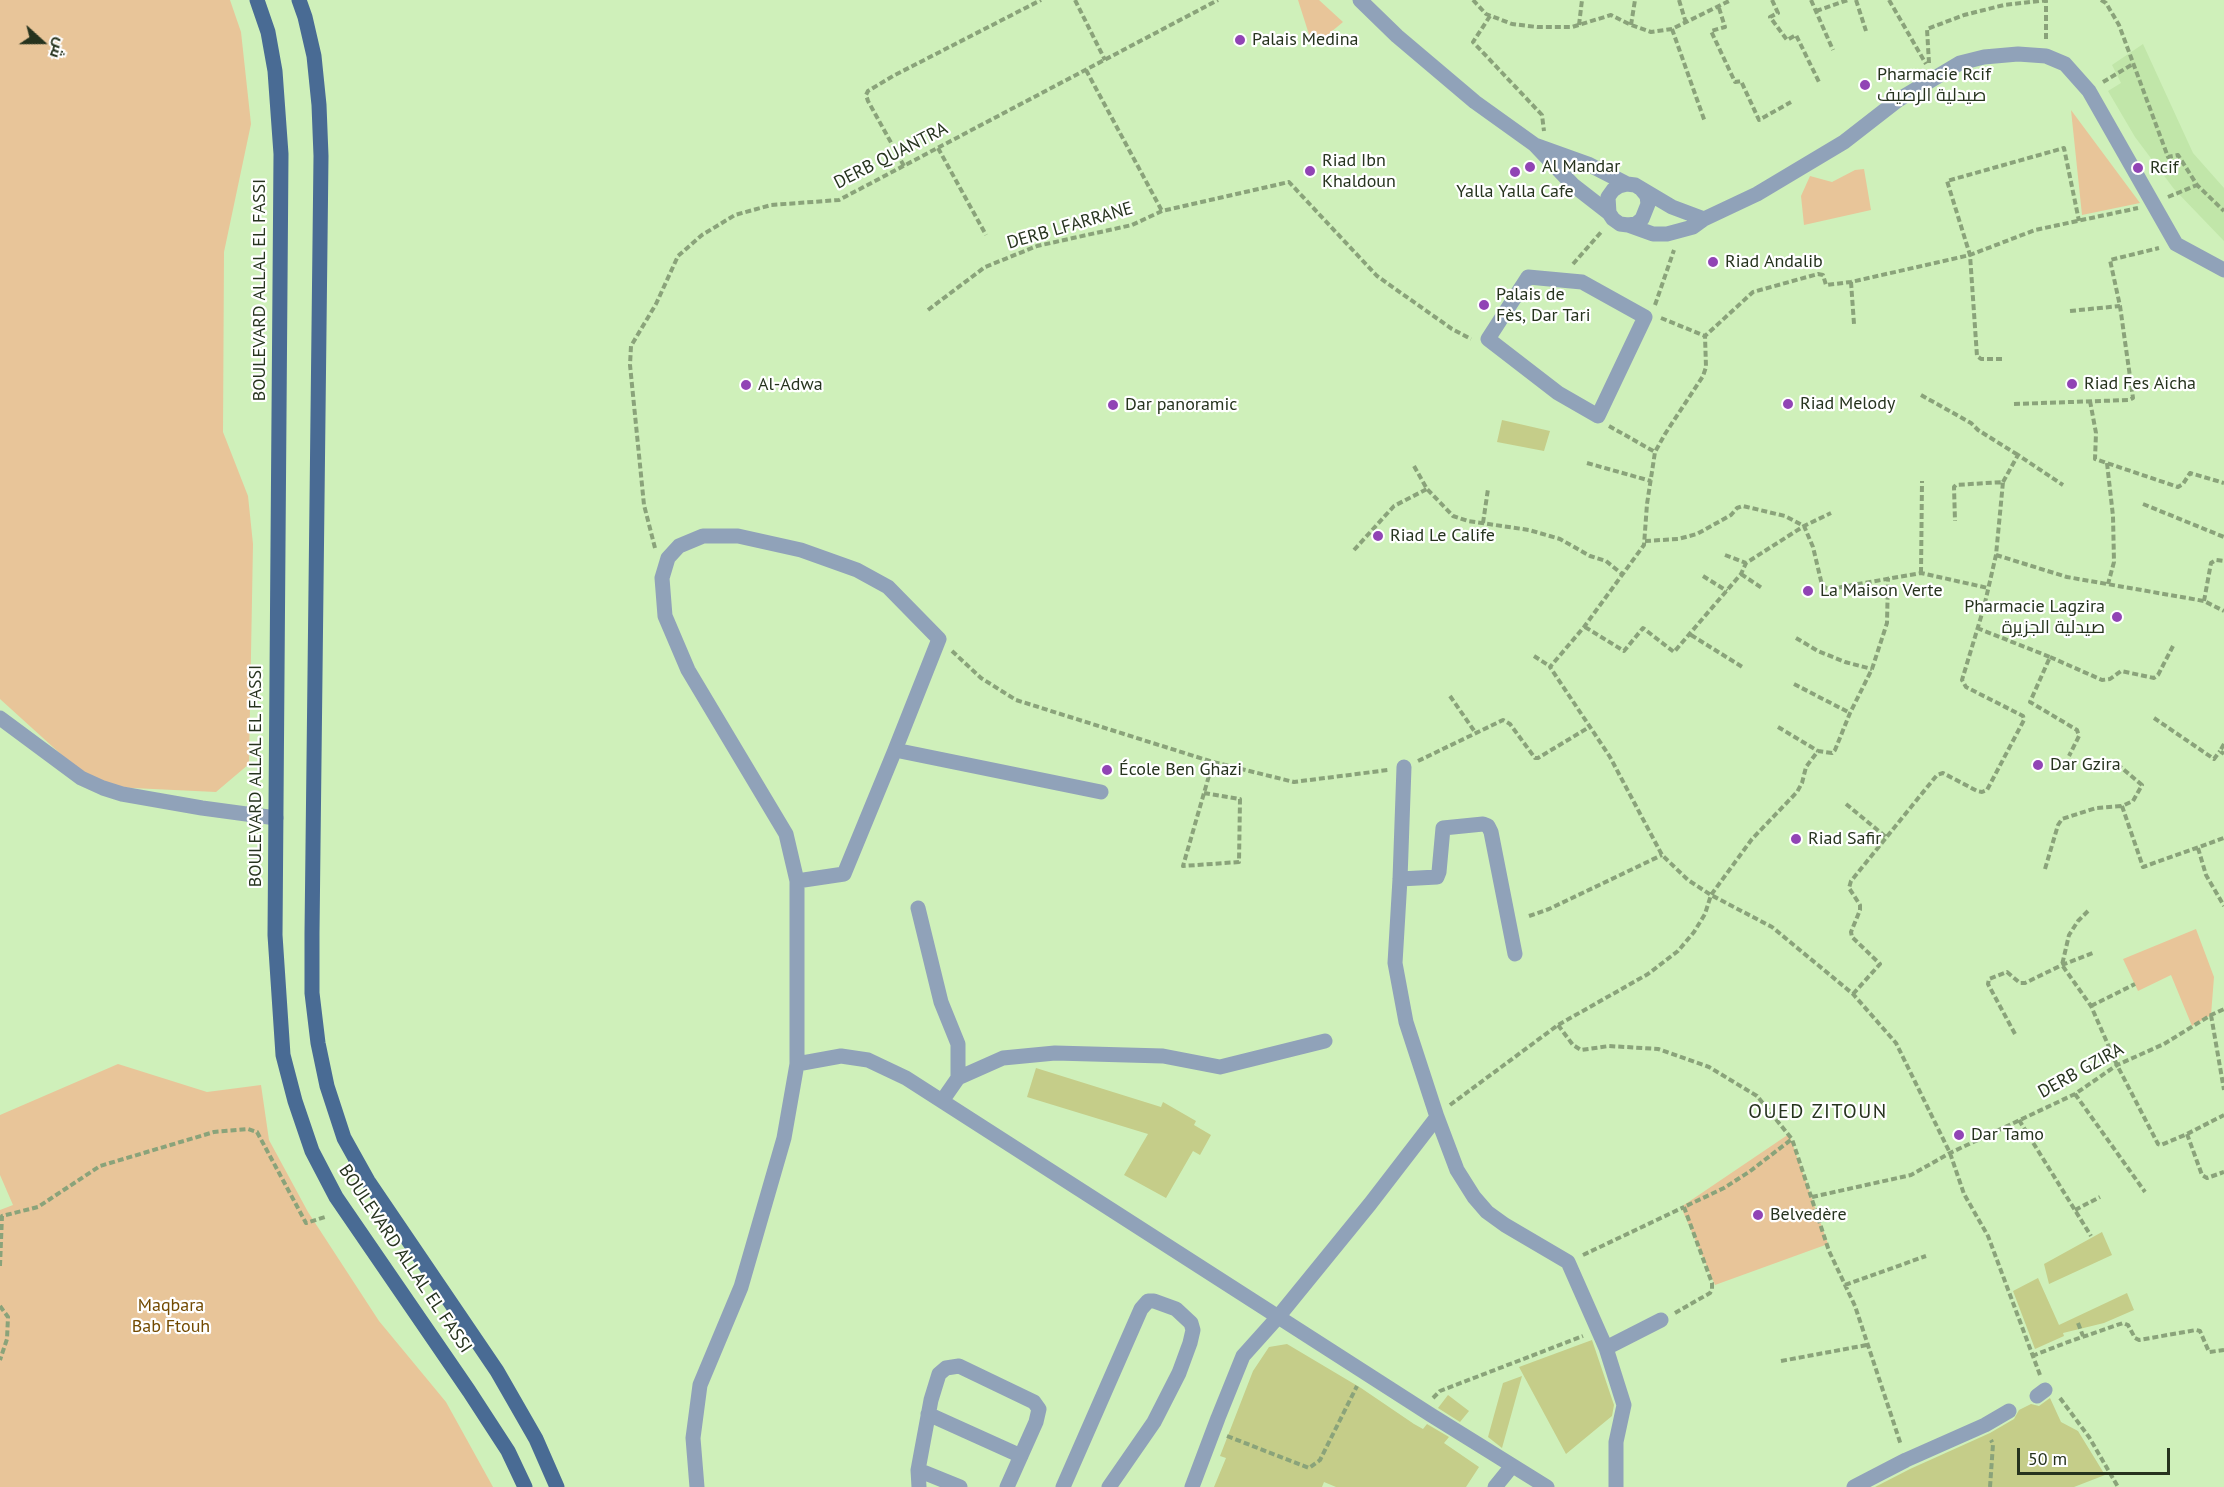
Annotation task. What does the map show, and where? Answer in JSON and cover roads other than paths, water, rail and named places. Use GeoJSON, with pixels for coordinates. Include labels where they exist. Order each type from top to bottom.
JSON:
{"type":"FeatureCollection","features":[{"type":"Feature","properties":{"kind":"main road","name":"BOULEVARD ALLAL EL FASSI"},"geometry":{"type":"LineString","coordinates":[[257,0],[268,32],[275,70],[281,154],[275,935],[282,1055],[312,1151],[336,1197],[432,1335],[508,1451],[525,1487]]}},
{"type":"Feature","properties":{"kind":"main road","name":"BOULEVARD ALLAL EL FASSI"},"geometry":{"type":"LineString","coordinates":[[299,0],[314,56],[320,105],[321,156],[312,969],[312,993],[318,1043],[327,1086],[344,1137],[374,1190],[497,1371],[536,1439],[557,1487]]}},
{"type":"Feature","properties":{"kind":"street"},"geometry":{"type":"LineString","coordinates":[[1360,0],[1397,36],[1475,102],[1535,145],[1573,185],[1609,213],[1613,219],[1620,224],[1647,232],[1667,234],[1686,229],[1757,194],[1844,142],[1899,100],[1960,63],[1984,57],[2018,54],[2046,56],[2065,64],[2089,91],[2176,244],[2224,270]]}},
{"type":"Feature","properties":{"kind":"street"},"geometry":{"type":"LineString","coordinates":[[1535,145],[1588,164],[1672,207],[1704,219]]}},
{"type":"Feature","properties":{"kind":"street"},"geometry":{"type":"LineString","coordinates":[[1609,213],[1608,197],[1619,186],[1635,187],[1647,196],[1647,212],[1642,219],[1628,225]]}},
{"type":"Feature","properties":{"kind":"street"},"geometry":{"type":"LineString","coordinates":[[1528,277],[1582,282],[1645,317],[1630,347],[1598,416],[1558,393],[1488,339],[1528,277]]}},
{"type":"Feature","properties":{"kind":"street"},"geometry":{"type":"LineString","coordinates":[[697,1487],[693,1438],[700,1386],[741,1287],[784,1138],[797,1064],[797,881],[786,834],[688,670],[665,616],[662,578],[668,558],[679,546],[703,536],[738,536],[801,550],[857,570],[888,587],[939,639],[844,874],[797,881]]}},
{"type":"Feature","properties":{"kind":"street"},"geometry":{"type":"LineString","coordinates":[[0,718],[81,777],[103,788],[123,794],[190,806],[276,818]]}},
{"type":"Feature","properties":{"kind":"street"},"geometry":{"type":"LineString","coordinates":[[895,750],[1101,792]]}},
{"type":"Feature","properties":{"kind":"street"},"geometry":{"type":"LineString","coordinates":[[1404,767],[1401,879],[1395,963],[1406,1022],[1457,1170],[1474,1197],[1487,1212],[1568,1262],[1606,1348],[1624,1405],[1616,1442],[1616,1487]]}},
{"type":"Feature","properties":{"kind":"street"},"geometry":{"type":"LineString","coordinates":[[1401,879],[1437,877],[1443,828],[1483,824],[1488,826],[1515,954]]}},
{"type":"Feature","properties":{"kind":"street"},"geometry":{"type":"LineString","coordinates":[[918,908],[941,1002],[958,1044],[958,1078]]}},
{"type":"Feature","properties":{"kind":"street"},"geometry":{"type":"LineString","coordinates":[[942,1101],[958,1078],[1003,1058],[1055,1053],[1163,1056],[1220,1067],[1325,1041]]}},
{"type":"Feature","properties":{"kind":"street"},"geometry":{"type":"LineString","coordinates":[[797,1064],[841,1056],[868,1060],[906,1078],[1547,1487]]}},
{"type":"Feature","properties":{"kind":"street"},"geometry":{"type":"LineString","coordinates":[[1192,1487],[1243,1356],[1278,1317],[1370,1204],[1437,1117]]}},
{"type":"Feature","properties":{"kind":"street"},"geometry":{"type":"LineString","coordinates":[[1063,1487],[1142,1309],[1148,1301],[1154,1301],[1176,1310],[1191,1323],[1193,1330],[1190,1343],[1179,1373],[1154,1422],[1109,1487]]}},
{"type":"Feature","properties":{"kind":"street"},"geometry":{"type":"LineString","coordinates":[[1606,1348],[1661,1320]]}},
{"type":"Feature","properties":{"kind":"street"},"geometry":{"type":"LineString","coordinates":[[919,1487],[918,1470],[928,1414],[939,1374],[946,1368],[959,1366],[1034,1402],[1039,1409],[1036,1422],[1007,1487]]}},
{"type":"Feature","properties":{"kind":"street"},"geometry":{"type":"LineString","coordinates":[[1854,1487],[1906,1460],[1984,1425],[2009,1410]]}},
{"type":"Feature","properties":{"kind":"street"},"geometry":{"type":"LineString","coordinates":[[928,1414],[1021,1456]]}},
{"type":"Feature","properties":{"kind":"street"},"geometry":{"type":"LineString","coordinates":[[1495,1487],[1512,1466]]}},
{"type":"Feature","properties":{"kind":"street"},"geometry":{"type":"LineString","coordinates":[[918,1470],[960,1487]]}},
{"type":"Feature","properties":{"kind":"place","name":"Palais Medina"},"geometry":{"type":"Point","coordinates":[1240,40]}},
{"type":"Feature","properties":{"kind":"place","name":"Pharmacie Rcif صيدلية الرصيف"},"geometry":{"type":"Point","coordinates":[1865,85]}},
{"type":"Feature","properties":{"kind":"place","name":"Al Mandar"},"geometry":{"type":"Point","coordinates":[1530,167]}},
{"type":"Feature","properties":{"kind":"place","name":"Rcif"},"geometry":{"type":"Point","coordinates":[2138,168]}},
{"type":"Feature","properties":{"kind":"place","name":"Riad Ibn Khaldoun"},"geometry":{"type":"Point","coordinates":[1310,171]}},
{"type":"Feature","properties":{"kind":"place","name":"Yalla Yalla Cafe"},"geometry":{"type":"Point","coordinates":[1515,172]}},
{"type":"Feature","properties":{"kind":"place","name":"Riad Andalib"},"geometry":{"type":"Point","coordinates":[1713,262]}},
{"type":"Feature","properties":{"kind":"place","name":"Palais de Fès, Dar Tari"},"geometry":{"type":"Point","coordinates":[1484,305]}},
{"type":"Feature","properties":{"kind":"place","name":"Riad Fes Aicha"},"geometry":{"type":"Point","coordinates":[2072,384]}},
{"type":"Feature","properties":{"kind":"place","name":"Al-Adwa"},"geometry":{"type":"Point","coordinates":[746,385]}},
{"type":"Feature","properties":{"kind":"place","name":"Riad Melody"},"geometry":{"type":"Point","coordinates":[1788,404]}},
{"type":"Feature","properties":{"kind":"place","name":"Dar panoramic"},"geometry":{"type":"Point","coordinates":[1113,405]}},
{"type":"Feature","properties":{"kind":"place","name":"Riad Le Calife"},"geometry":{"type":"Point","coordinates":[1378,536]}},
{"type":"Feature","properties":{"kind":"place","name":"La Maison Verte"},"geometry":{"type":"Point","coordinates":[1808,591]}},
{"type":"Feature","properties":{"kind":"place","name":"Pharmacie Lagzira صيدلية الجزيرة"},"geometry":{"type":"Point","coordinates":[2117,617]}},
{"type":"Feature","properties":{"kind":"place","name":"Dar Gzira"},"geometry":{"type":"Point","coordinates":[2038,765]}},
{"type":"Feature","properties":{"kind":"place","name":"École Ben Ghazi"},"geometry":{"type":"Point","coordinates":[1107,770]}},
{"type":"Feature","properties":{"kind":"place","name":"Riad Safir"},"geometry":{"type":"Point","coordinates":[1796,839]}},
{"type":"Feature","properties":{"kind":"place","name":"Dar Tamo"},"geometry":{"type":"Point","coordinates":[1959,1135]}},
{"type":"Feature","properties":{"kind":"place","name":"Belvedère"},"geometry":{"type":"Point","coordinates":[1758,1215]}},
{"type":"Feature","properties":{"kind":"district","name":"OUED ZITOUN"},"geometry":{"type":"Point","coordinates":[1818,1112]}},
{"type":"Feature","properties":{"kind":"park label","name":"Maqbara Bab Ftouh"},"geometry":{"type":"Point","coordinates":[171,1316]}}]}
